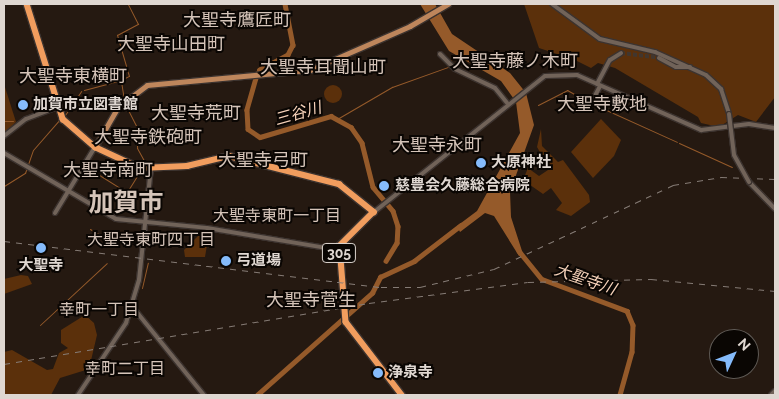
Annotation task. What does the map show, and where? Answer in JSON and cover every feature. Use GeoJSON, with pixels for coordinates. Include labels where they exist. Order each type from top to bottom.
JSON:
{"type":"FeatureCollection","features":[{"type":"Feature","properties":{"kind":"highway"},"geometry":{"type":"LineString","coordinates":[[27,4],[58,107],[73,132],[94,147],[129,165],[152,168],[187,166],[229,156],[339,184],[374,212]]}},
{"type":"Feature","properties":{"kind":"highway","name":"305"},"geometry":{"type":"LineString","coordinates":[[374,212],[347,235],[339,250],[344,309],[346,322],[402,395]]}},
{"type":"Feature","properties":{"kind":"main road"},"geometry":{"type":"LineString","coordinates":[[94,147],[118,107],[147,86],[314,68],[421,20],[446,5]]}},
{"type":"Feature","properties":{"kind":"street"},"geometry":{"type":"LineString","coordinates":[[552,4],[600,39],[655,52],[690,67],[718,85],[729,114],[734,155],[749,182],[775,209]]}},
{"type":"Feature","properties":{"kind":"street"},"geometry":{"type":"LineString","coordinates":[[590,105],[610,60],[621,53]]}},
{"type":"Feature","properties":{"kind":"street"},"geometry":{"type":"LineString","coordinates":[[440,54],[455,69],[495,88],[507,103]]}},
{"type":"Feature","properties":{"kind":"street"},"geometry":{"type":"LineString","coordinates":[[659,58],[676,67],[690,67]]}},
{"type":"Feature","properties":{"kind":"street"},"geometry":{"type":"LineString","coordinates":[[374,212],[528,86],[542,77],[563,73],[598,85],[701,130],[749,124],[775,128]]}},
{"type":"Feature","properties":{"kind":"street"},"geometry":{"type":"LineString","coordinates":[[4,136],[26,120],[58,107]]}},
{"type":"Feature","properties":{"kind":"street"},"geometry":{"type":"LineString","coordinates":[[55,213],[94,147]]}},
{"type":"Feature","properties":{"kind":"street"},"geometry":{"type":"LineString","coordinates":[[4,153],[116,220],[145,221],[339,250]]}},
{"type":"Feature","properties":{"kind":"street"},"geometry":{"type":"LineString","coordinates":[[78,395],[120,334],[132,305],[152,168]]}},
{"type":"Feature","properties":{"kind":"street"},"geometry":{"type":"LineString","coordinates":[[132,305],[204,395]]}},
{"type":"Feature","properties":{"kind":"street"},"geometry":{"type":"LineString","coordinates":[[771,395],[775,391]]}},
{"type":"Feature","properties":{"kind":"shaded area"},"geometry":{"type":"Polygon","coordinates":[[[420,4],[435,4],[452,34],[510,73],[526,93],[534,125],[510,192],[511,217],[523,254],[519,256],[494,216],[485,213],[460,232],[457,226],[477,211],[520,133],[516,102],[501,81],[449,51],[420,4]]]}},
{"type":"Feature","properties":{"kind":"shaded area"},"geometry":{"type":"Polygon","coordinates":[[[524,4],[775,4],[775,97],[756,122],[738,115],[719,127],[701,123],[698,117],[615,68],[598,63],[591,68],[571,58],[573,52],[566,57],[539,48],[524,4]]]}},
{"type":"Feature","properties":{"kind":"shaded area"},"geometry":{"type":"Polygon","coordinates":[[[4,84],[16,122],[4,133],[4,84]]]}},
{"type":"Feature","properties":{"kind":"shaded area"},"geometry":{"type":"Polygon","coordinates":[[[333,85],[339,88],[342,94],[339,100],[333,103],[327,100],[324,94],[327,88],[333,85]]]}},
{"type":"Feature","properties":{"kind":"shaded area"},"geometry":{"type":"Polygon","coordinates":[[[601,119],[621,140],[614,156],[593,178],[571,152],[601,119]]]}},
{"type":"Feature","properties":{"kind":"shaded area"},"geometry":{"type":"Polygon","coordinates":[[[541,129],[542,146],[558,162],[563,160],[589,195],[590,202],[571,216],[556,210],[562,203],[551,188],[543,194],[523,180],[528,168],[539,176],[548,170],[535,161],[541,154],[537,147],[541,129]]]}},
{"type":"Feature","properties":{"kind":"shaded area"},"geometry":{"type":"Polygon","coordinates":[[[203,231],[209,233],[205,257],[185,257],[184,250],[203,231]]]}},
{"type":"Feature","properties":{"kind":"shaded area"},"geometry":{"type":"Polygon","coordinates":[[[21,275],[28,276],[32,284],[4,294],[4,279],[21,275]]]}},
{"type":"Feature","properties":{"kind":"shaded area"},"geometry":{"type":"Polygon","coordinates":[[[85,315],[94,323],[97,335],[89,369],[60,378],[51,395],[4,394],[4,352],[12,350],[47,370],[53,369],[59,353],[68,348],[61,343],[61,330],[85,315]]]}},
{"type":"Feature","properties":{"kind":"waterway"},"geometry":{"type":"LineString","coordinates":[[124,100],[121,80],[129,76],[117,35],[138,24],[128,4]]}},
{"type":"Feature","properties":{"kind":"waterway","name":"三谷川"},"geometry":{"type":"LineString","coordinates":[[285,4],[293,45],[288,55],[260,70],[247,110],[248,129],[260,137],[331,116],[351,127],[362,143],[373,187],[393,211],[398,226],[397,243],[386,261]]}},
{"type":"Feature","properties":{"kind":"waterway"},"geometry":{"type":"LineString","coordinates":[[450,62],[454,55]]}},
{"type":"Feature","properties":{"kind":"waterway"},"geometry":{"type":"LineString","coordinates":[[337,119],[392,87],[448,67]]}},
{"type":"Feature","properties":{"kind":"waterway"},"geometry":{"type":"LineString","coordinates":[[84,90],[121,80]]}},
{"type":"Feature","properties":{"kind":"waterway"},"geometry":{"type":"LineString","coordinates":[[538,105],[567,90],[589,102]]}},
{"type":"Feature","properties":{"kind":"waterway"},"geometry":{"type":"LineString","coordinates":[[65,115],[81,91]]}},
{"type":"Feature","properties":{"kind":"waterway"},"geometry":{"type":"LineString","coordinates":[[125,104],[136,126],[137,148],[146,164]]}},
{"type":"Feature","properties":{"kind":"waterway"},"geometry":{"type":"LineString","coordinates":[[593,104],[677,142]]}},
{"type":"Feature","properties":{"kind":"waterway"},"geometry":{"type":"LineString","coordinates":[[4,186],[25,173],[33,150],[60,119]]}},
{"type":"Feature","properties":{"kind":"waterway"},"geometry":{"type":"LineString","coordinates":[[4,121],[13,121]]}},
{"type":"Feature","properties":{"kind":"waterway"},"geometry":{"type":"LineString","coordinates":[[679,143],[732,167]]}},
{"type":"Feature","properties":{"kind":"waterway"},"geometry":{"type":"LineString","coordinates":[[96,173],[127,192],[140,171]]}},
{"type":"Feature","properties":{"kind":"waterway"},"geometry":{"type":"LineString","coordinates":[[754,184],[775,205]]}},
{"type":"Feature","properties":{"kind":"waterway","name":"三谷川"},"geometry":{"type":"LineString","coordinates":[[257,395],[372,293],[380,277],[414,261],[461,225]]}},
{"type":"Feature","properties":{"kind":"waterway"},"geometry":{"type":"LineString","coordinates":[[90,229],[112,242]]}},
{"type":"Feature","properties":{"kind":"waterway","name":"大聖寺川"},"geometry":{"type":"LineString","coordinates":[[519,251],[542,279],[627,311],[633,325],[632,352],[620,395]]}},
{"type":"Feature","properties":{"kind":"waterway"},"geometry":{"type":"LineString","coordinates":[[40,325],[107,263]]}},
{"type":"Feature","properties":{"kind":"waterway"},"geometry":{"type":"LineString","coordinates":[[142,288],[148,263]]}},
{"type":"Feature","properties":{"kind":"tunnel"},"geometry":{"type":"LineString","coordinates":[[621,53],[659,58]]}},
{"type":"Feature","properties":{"kind":"railway"},"geometry":{"type":"LineString","coordinates":[[4,241],[381,287],[420,287],[494,269],[673,185],[721,177],[775,179]]}},
{"type":"Feature","properties":{"kind":"railway"},"geometry":{"type":"LineString","coordinates":[[4,364],[369,303],[528,282],[651,279],[775,291]]}},
{"type":"Feature","properties":{"kind":"place","name":"加賀市立図書館"},"geometry":{"type":"Point","coordinates":[23,105]}},
{"type":"Feature","properties":{"kind":"place","name":"大原神社"},"geometry":{"type":"Point","coordinates":[481,163]}},
{"type":"Feature","properties":{"kind":"place","name":"慈豊会久藤総合病院"},"geometry":{"type":"Point","coordinates":[384,186]}},
{"type":"Feature","properties":{"kind":"place","name":"大聖寺"},"geometry":{"type":"Point","coordinates":[41,248]}},
{"type":"Feature","properties":{"kind":"place","name":"弓道場"},"geometry":{"type":"Point","coordinates":[226,261]}},
{"type":"Feature","properties":{"kind":"place","name":"浄泉寺"},"geometry":{"type":"Point","coordinates":[378,373]}},
{"type":"Feature","properties":{"kind":"district","name":"大聖寺鷹匠町"},"geometry":{"type":"Point","coordinates":[237,20]}},
{"type":"Feature","properties":{"kind":"district","name":"大聖寺山田町"},"geometry":{"type":"Point","coordinates":[171,44]}},
{"type":"Feature","properties":{"kind":"district","name":"大聖寺藤ノ木町"},"geometry":{"type":"Point","coordinates":[515,61]}},
{"type":"Feature","properties":{"kind":"district","name":"大聖寺耳聞山町"},"geometry":{"type":"Point","coordinates":[323,67]}},
{"type":"Feature","properties":{"kind":"district","name":"大聖寺東横町"},"geometry":{"type":"Point","coordinates":[73,76]}},
{"type":"Feature","properties":{"kind":"district","name":"大聖寺敷地"},"geometry":{"type":"Point","coordinates":[602,104]}},
{"type":"Feature","properties":{"kind":"district","name":"大聖寺荒町"},"geometry":{"type":"Point","coordinates":[196,113]}},
{"type":"Feature","properties":{"kind":"district","name":"大聖寺鉄砲町"},"geometry":{"type":"Point","coordinates":[148,137]}},
{"type":"Feature","properties":{"kind":"district","name":"大聖寺永町"},"geometry":{"type":"Point","coordinates":[437,145]}},
{"type":"Feature","properties":{"kind":"district","name":"大聖寺弓町"},"geometry":{"type":"Point","coordinates":[263,160]}},
{"type":"Feature","properties":{"kind":"district","name":"大聖寺南町"},"geometry":{"type":"Point","coordinates":[108,170]}},
{"type":"Feature","properties":{"kind":"district","name":"加賀市"},"geometry":{"type":"Point","coordinates":[126,202]}},
{"type":"Feature","properties":{"kind":"district","name":"大聖寺東町一丁目"},"geometry":{"type":"Point","coordinates":[277,216]}},
{"type":"Feature","properties":{"kind":"district","name":"大聖寺東町四丁目"},"geometry":{"type":"Point","coordinates":[151,240]}},
{"type":"Feature","properties":{"kind":"district","name":"大聖寺菅生"},"geometry":{"type":"Point","coordinates":[311,300]}},
{"type":"Feature","properties":{"kind":"district","name":"幸町一丁目"},"geometry":{"type":"Point","coordinates":[99,310]}},
{"type":"Feature","properties":{"kind":"district","name":"幸町二丁目"},"geometry":{"type":"Point","coordinates":[125,369]}}]}
